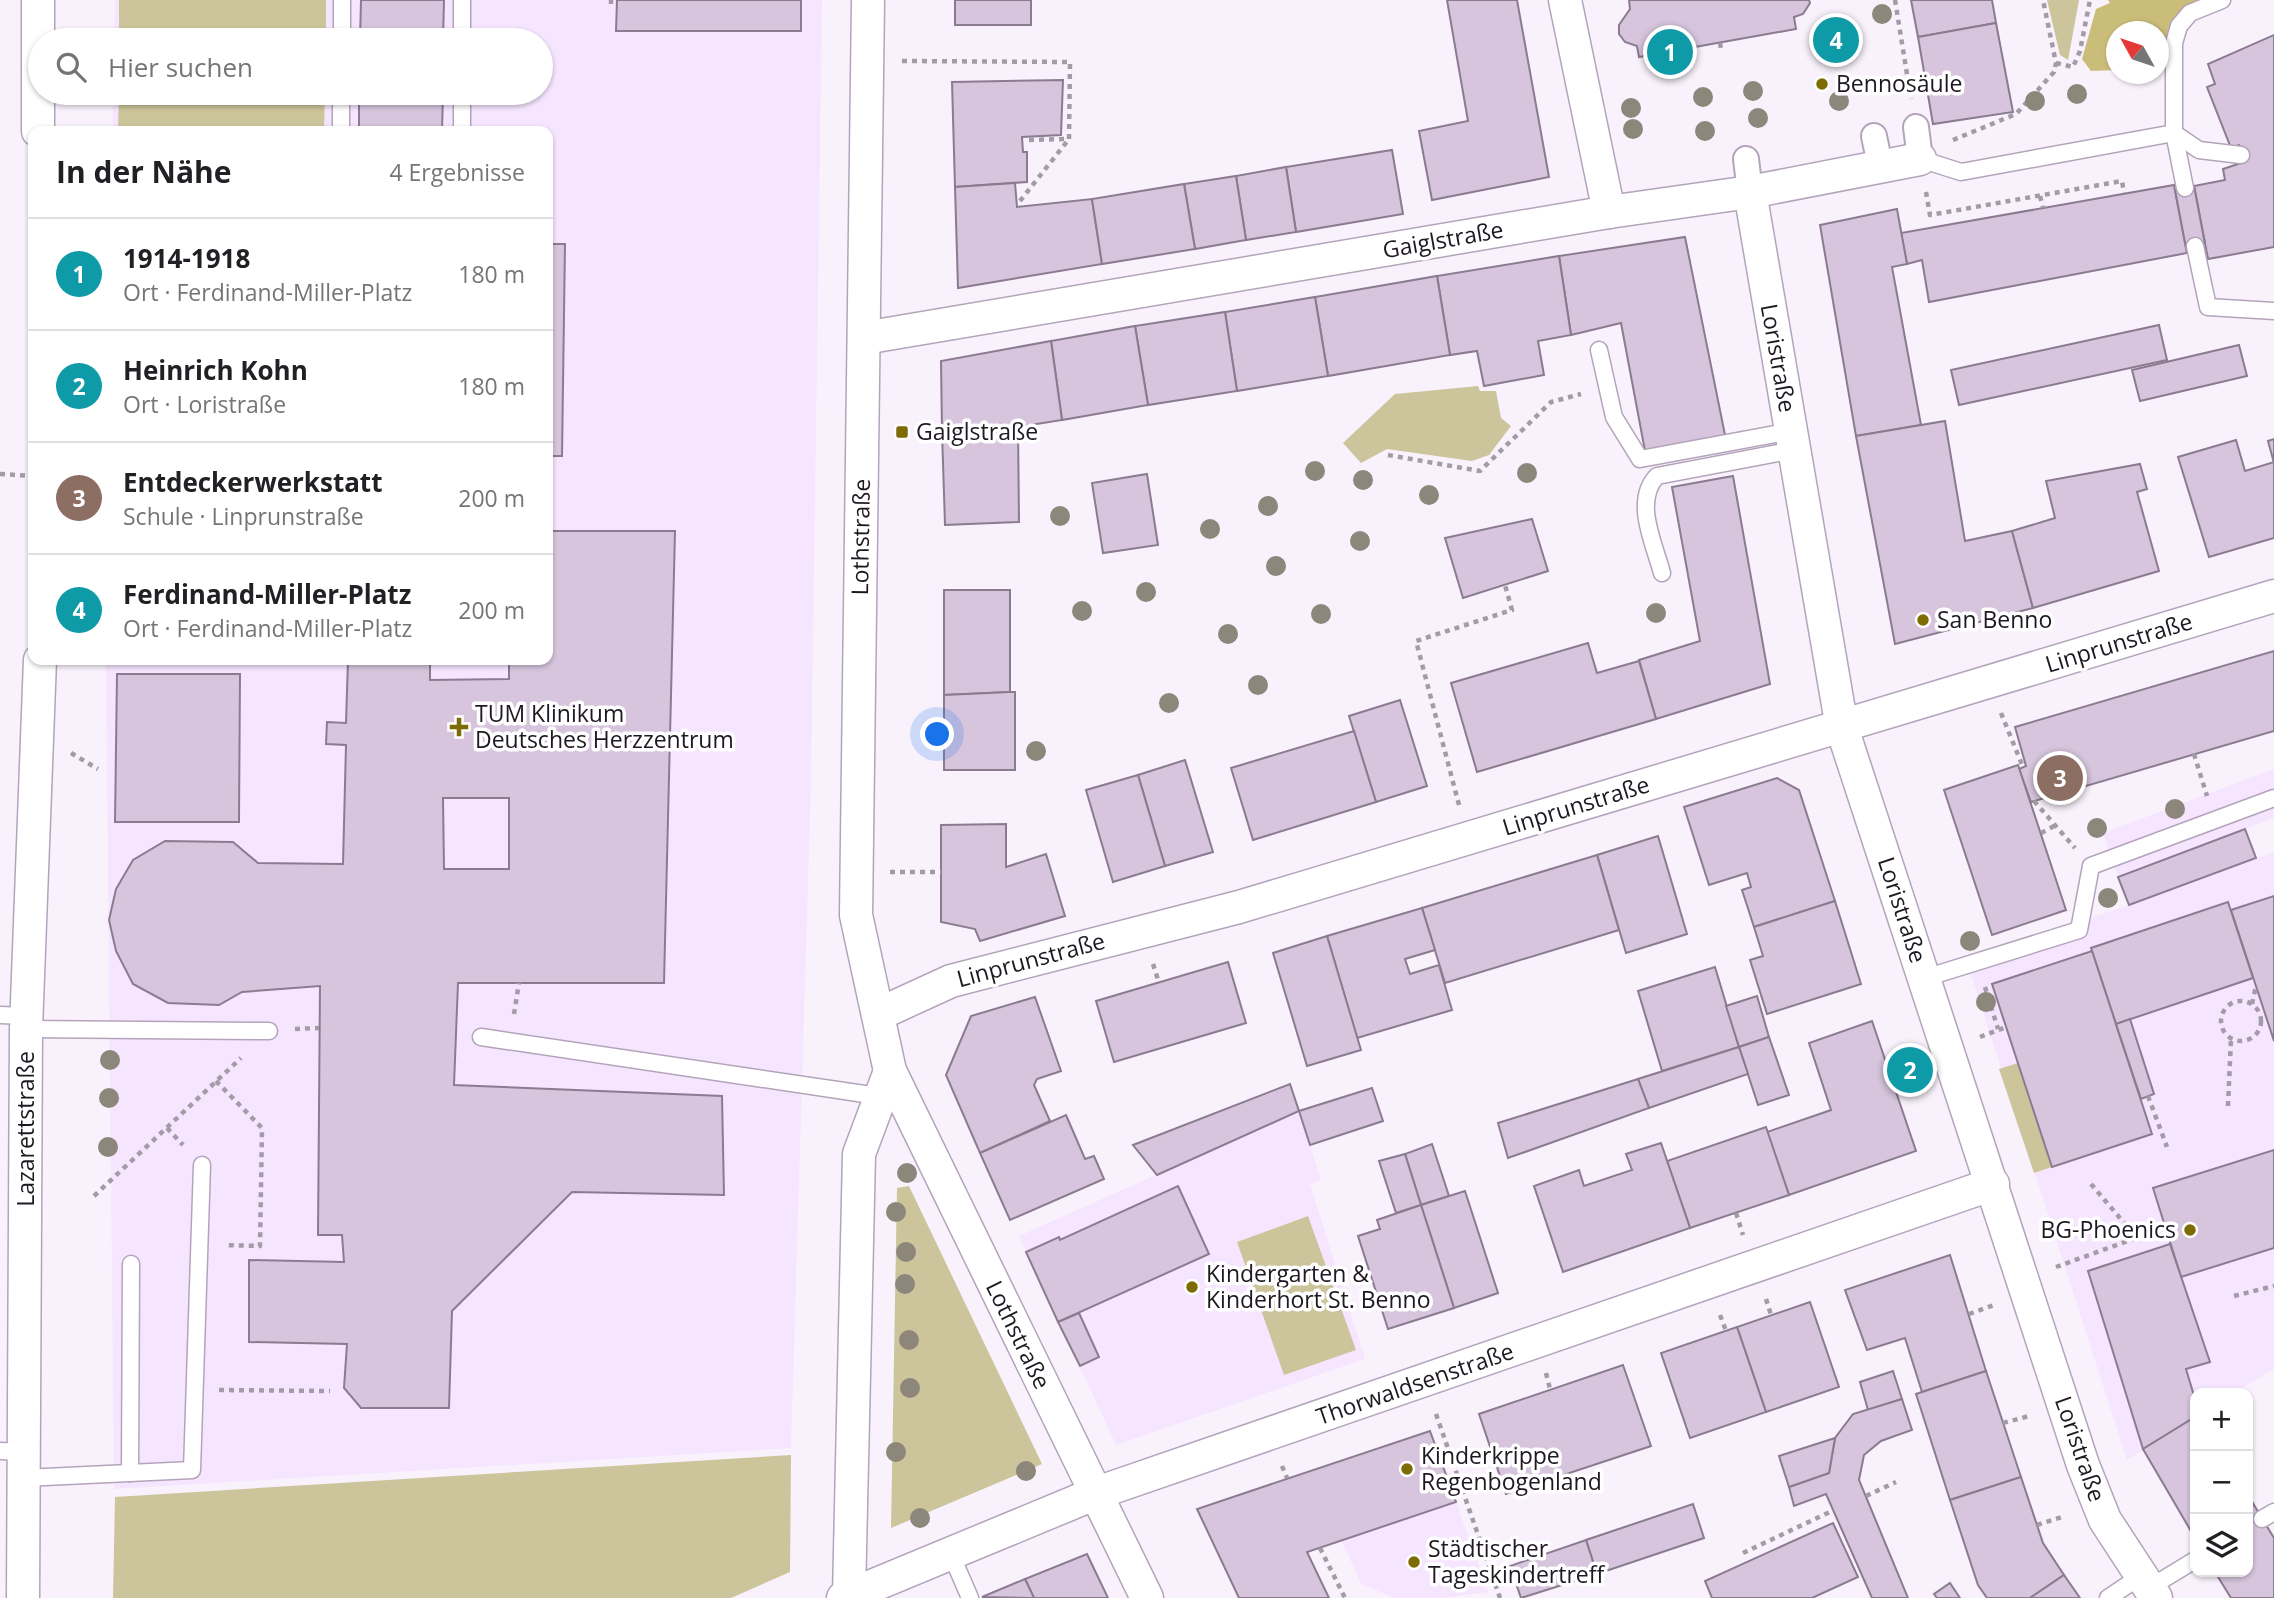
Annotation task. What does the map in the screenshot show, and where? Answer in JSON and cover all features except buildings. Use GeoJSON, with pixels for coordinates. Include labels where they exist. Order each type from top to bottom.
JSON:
{"type":"FeatureCollection","features":[{"type":"Feature","properties":{"kind":"street"},"geometry":{"type":"LineString","coordinates":[[37,0],[37,28]]}},
{"type":"Feature","properties":{"kind":"street","name":"Lothstraße"},"geometry":{"type":"LineString","coordinates":[[869,0],[856,915],[879,1014],[884,1084],[1147,1598]]}},
{"type":"Feature","properties":{"kind":"street"},"geometry":{"type":"LineString","coordinates":[[1565,0],[1594,84],[1609,212]]}},
{"type":"Feature","properties":{"kind":"street"},"geometry":{"type":"LineString","coordinates":[[38,105],[38,126]]}},
{"type":"Feature","properties":{"kind":"street"},"geometry":{"type":"LineString","coordinates":[[1916,127],[1920,159]]}},
{"type":"Feature","properties":{"kind":"street","name":"Gaiglstraße"},"geometry":{"type":"LineString","coordinates":[[864,338],[1609,212],[1750,192],[1877,151],[1920,159]]}},
{"type":"Feature","properties":{"kind":"street"},"geometry":{"type":"LineString","coordinates":[[1746,159],[1750,192]]}},
{"type":"Feature","properties":{"kind":"street","name":"Loristraße"},"geometry":{"type":"LineString","coordinates":[[1750,192],[1842,728],[2083,1465],[2105,1521],[2148,1587]]}},
{"type":"Feature","properties":{"kind":"street","name":"Linprunstraße"},"geometry":{"type":"LineString","coordinates":[[879,1014],[951,981],[1229,910],[1842,728],[2274,596]]}},
{"type":"Feature","properties":{"kind":"street","name":"Lazarettstraße"},"geometry":{"type":"LineString","coordinates":[[23,1598],[16,1460],[18,1020],[40,665]]}},
{"type":"Feature","properties":{"kind":"street","name":"Lothstraße"},"geometry":{"type":"LineString","coordinates":[[846,1597],[859,1154],[884,1084]]}},
{"type":"Feature","properties":{"kind":"street","name":"Thorwaldsenstraße"},"geometry":{"type":"LineString","coordinates":[[846,1597],[1094,1494],[1993,1184]]}},
{"type":"Feature","properties":{"kind":"lane"},"geometry":{"type":"LineString","coordinates":[[342,0],[342,28]]}},
{"type":"Feature","properties":{"kind":"lane"},"geometry":{"type":"LineString","coordinates":[[462,0],[462,28]]}},
{"type":"Feature","properties":{"kind":"lane"},"geometry":{"type":"LineString","coordinates":[[2185,188],[2174,133],[2174,43],[2179,26],[2190,13],[2222,0]]}},
{"type":"Feature","properties":{"kind":"lane"},"geometry":{"type":"LineString","coordinates":[[341,105],[341,126]]}},
{"type":"Feature","properties":{"kind":"lane"},"geometry":{"type":"LineString","coordinates":[[462,105],[462,126]]}},
{"type":"Feature","properties":{"kind":"lane"},"geometry":{"type":"LineString","coordinates":[[1920,159],[1961,172],[2174,133],[2199,150],[2241,155]]}},
{"type":"Feature","properties":{"kind":"lane"},"geometry":{"type":"LineString","coordinates":[[2196,246],[2208,307],[2274,311]]}},
{"type":"Feature","properties":{"kind":"lane"},"geometry":{"type":"LineString","coordinates":[[1599,350],[1614,417],[1640,459],[1792,441]]}},
{"type":"Feature","properties":{"kind":"lane"},"geometry":{"type":"LineString","coordinates":[[1662,573],[1645,507],[1647,486],[1657,476],[1792,441]]}},
{"type":"Feature","properties":{"kind":"lane"},"geometry":{"type":"LineString","coordinates":[[1925,978],[2079,930],[2091,866],[2274,798]]}},
{"type":"Feature","properties":{"kind":"lane"},"geometry":{"type":"LineString","coordinates":[[18,1020],[269,1031]]}},
{"type":"Feature","properties":{"kind":"lane"},"geometry":{"type":"LineString","coordinates":[[481,1037],[884,1084]]}},
{"type":"Feature","properties":{"kind":"lane"},"geometry":{"type":"LineString","coordinates":[[16,1460],[130,1472],[192,1470],[202,1165]]}},
{"type":"Feature","properties":{"kind":"lane"},"geometry":{"type":"LineString","coordinates":[[130,1472],[131,1264]]}},
{"type":"Feature","properties":{"kind":"lane"},"geometry":{"type":"LineString","coordinates":[[951,1554],[970,1598]]}},
{"type":"Feature","properties":{"kind":"lane"},"geometry":{"type":"LineString","coordinates":[[2108,1598],[2148,1587],[2190,1563]]}},
{"type":"Feature","properties":{"kind":"path"},"geometry":{"type":"LineString","coordinates":[[1895,0],[1916,127]]}},
{"type":"Feature","properties":{"kind":"path"},"geometry":{"type":"LineString","coordinates":[[1948,142],[2016,114],[2047,82],[2056,63],[2043,0]]}},
{"type":"Feature","properties":{"kind":"path"},"geometry":{"type":"LineString","coordinates":[[2056,63],[2073,67],[2080,51],[2090,0]]}},
{"type":"Feature","properties":{"kind":"path"},"geometry":{"type":"LineString","coordinates":[[867,61],[1070,62],[1069,139],[1020,201]]}},
{"type":"Feature","properties":{"kind":"path"},"geometry":{"type":"LineString","coordinates":[[1025,140],[1069,139]]}},
{"type":"Feature","properties":{"kind":"path"},"geometry":{"type":"LineString","coordinates":[[1926,193],[1930,215],[2122,181],[2124,193]]}},
{"type":"Feature","properties":{"kind":"path"},"geometry":{"type":"LineString","coordinates":[[2040,196],[2043,208]]}},
{"type":"Feature","properties":{"kind":"path"},"geometry":{"type":"LineString","coordinates":[[1388,455],[1480,471],[1551,402],[1607,387]]}},
{"type":"Feature","properties":{"kind":"path"},"geometry":{"type":"LineString","coordinates":[[0,474],[28,476]]}},
{"type":"Feature","properties":{"kind":"path"},"geometry":{"type":"LineString","coordinates":[[1468,839],[1416,641],[1512,610],[1505,585]]}},
{"type":"Feature","properties":{"kind":"path"},"geometry":{"type":"LineString","coordinates":[[1988,683],[2023,767]]}},
{"type":"Feature","properties":{"kind":"path"},"geometry":{"type":"LineString","coordinates":[[2194,754],[2215,820]]}},
{"type":"Feature","properties":{"kind":"path"},"geometry":{"type":"LineString","coordinates":[[2034,801],[2091,866]]}},
{"type":"Feature","properties":{"kind":"path"},"geometry":{"type":"LineString","coordinates":[[2041,833],[2056,825]]}},
{"type":"Feature","properties":{"kind":"path"},"geometry":{"type":"LineString","coordinates":[[856,871],[941,872]]}},
{"type":"Feature","properties":{"kind":"path"},"geometry":{"type":"LineString","coordinates":[[1152,960],[1160,983]]}},
{"type":"Feature","properties":{"kind":"path"},"geometry":{"type":"LineString","coordinates":[[2231,1039],[2245,1041],[2256,1034],[2261,1021],[2252,1004],[2256,986]]}},
{"type":"Feature","properties":{"kind":"path"},"geometry":{"type":"LineString","coordinates":[[1987,993],[1998,1029]]}},
{"type":"Feature","properties":{"kind":"path"},"geometry":{"type":"LineString","coordinates":[[2228,1106],[2231,1039],[2221,1023],[2224,1011],[2233,1002],[2252,1004]]}},
{"type":"Feature","properties":{"kind":"path"},"geometry":{"type":"LineString","coordinates":[[1980,1037],[2006,1027]]}},
{"type":"Feature","properties":{"kind":"path"},"geometry":{"type":"LineString","coordinates":[[94,1196],[269,1031],[319,1028]]}},
{"type":"Feature","properties":{"kind":"path"},"geometry":{"type":"LineString","coordinates":[[1890,1072],[1914,1063]]}},
{"type":"Feature","properties":{"kind":"path"},"geometry":{"type":"LineString","coordinates":[[199,1244],[260,1246],[262,1128],[216,1081]]}},
{"type":"Feature","properties":{"kind":"path"},"geometry":{"type":"LineString","coordinates":[[2148,1096],[2167,1147]]}},
{"type":"Feature","properties":{"kind":"path"},"geometry":{"type":"LineString","coordinates":[[2091,1184],[2137,1238]]}},
{"type":"Feature","properties":{"kind":"path"},"geometry":{"type":"LineString","coordinates":[[1735,1213],[1744,1236]]}},
{"type":"Feature","properties":{"kind":"path"},"geometry":{"type":"LineString","coordinates":[[2055,1267],[2166,1229]]}},
{"type":"Feature","properties":{"kind":"path"},"geometry":{"type":"LineString","coordinates":[[2234,1296],[2274,1286]]}},
{"type":"Feature","properties":{"kind":"path"},"geometry":{"type":"LineString","coordinates":[[1969,1314],[1994,1305]]}},
{"type":"Feature","properties":{"kind":"path"},"geometry":{"type":"LineString","coordinates":[[194,1390],[330,1391]]}},
{"type":"Feature","properties":{"kind":"path"},"geometry":{"type":"LineString","coordinates":[[1432,1402],[1500,1598]]}},
{"type":"Feature","properties":{"kind":"path"},"geometry":{"type":"LineString","coordinates":[[2003,1423],[2032,1415]]}},
{"type":"Feature","properties":{"kind":"path"},"geometry":{"type":"LineString","coordinates":[[1866,1496],[1896,1482]]}},
{"type":"Feature","properties":{"kind":"path"},"geometry":{"type":"LineString","coordinates":[[1743,1553],[1834,1510]]}},
{"type":"Feature","properties":{"kind":"path"},"geometry":{"type":"LineString","coordinates":[[2037,1525],[2064,1517]]}},
{"type":"Feature","properties":{"kind":"path"},"geometry":{"type":"LineString","coordinates":[[1320,1548],[1345,1598]]}},
{"type":"Feature","properties":{"kind":"shaded area","name":"TUM Klinikum Deutsches Herzzentrum"},"geometry":{"type":"Polygon","coordinates":[[[115,0],[822,0],[811,781],[791,1448],[114,1489],[106,665],[553,665],[553,126],[113,126],[113,105],[553,105],[553,28],[114,28],[115,0]]]}},
{"type":"Feature","properties":{"kind":"shaded area"},"geometry":{"type":"Polygon","coordinates":[[[119,0],[326,0],[326,28],[119,28],[119,0]]]}},
{"type":"Feature","properties":{"kind":"shaded area"},"geometry":{"type":"Polygon","coordinates":[[[2047,0],[2079,0],[2068,60],[2060,55],[2047,0]]]}},
{"type":"Feature","properties":{"kind":"shaded area"},"geometry":{"type":"Polygon","coordinates":[[[2108,0],[2216,0],[2184,12],[2169,44],[2169,21],[2106,21],[2106,70],[2091,71],[2082,59],[2096,9],[2110,3],[2108,0]]]}},
{"type":"Feature","properties":{"kind":"shaded area"},"geometry":{"type":"Polygon","coordinates":[[[119,105],[325,105],[324,126],[118,126],[119,105]]]}},
{"type":"Feature","properties":{"kind":"shaded area"},"geometry":{"type":"Polygon","coordinates":[[[1478,386],[1480,391],[1496,391],[1501,418],[1511,426],[1489,455],[1472,461],[1387,449],[1361,463],[1343,443],[1395,394],[1478,386]]]}},
{"type":"Feature","properties":{"kind":"shaded area"},"geometry":{"type":"Polygon","coordinates":[[[2274,769],[2274,818],[2118,877],[2103,833],[2274,769]]]}},
{"type":"Feature","properties":{"kind":"shaded area"},"geometry":{"type":"Polygon","coordinates":[[[2274,852],[2274,1369],[2242,1388],[2190,1388],[2190,1420],[2127,1460],[1966,959],[2129,905],[2274,852]]]}},
{"type":"Feature","properties":{"kind":"shaded area"},"geometry":{"type":"Polygon","coordinates":[[[2018,1063],[2052,1167],[2034,1173],[1999,1069],[2018,1063]]]}},
{"type":"Feature","properties":{"kind":"shaded area","name":"Kindergarten & Kinderhort St. Benno"},"geometry":{"type":"Polygon","coordinates":[[[1299,1111],[1321,1180],[1310,1184],[1365,1359],[1116,1445],[1019,1236],[1299,1111]]]}},
{"type":"Feature","properties":{"kind":"shaded area"},"geometry":{"type":"Polygon","coordinates":[[[909,1186],[1042,1464],[891,1528],[897,1188],[909,1186]]]}},
{"type":"Feature","properties":{"kind":"shaded area"},"geometry":{"type":"Polygon","coordinates":[[[1308,1216],[1356,1350],[1284,1375],[1237,1242],[1308,1216]]]}},
{"type":"Feature","properties":{"kind":"shaded area"},"geometry":{"type":"Polygon","coordinates":[[[791,1455],[790,1572],[731,1598],[113,1598],[115,1497],[791,1455]]]}},
{"type":"Feature","properties":{"kind":"shaded area","name":"Städtischer Tageskindertreff"},"geometry":{"type":"Polygon","coordinates":[[[1456,1502],[1488,1592],[1444,1598],[1395,1598],[1361,1584],[1342,1541],[1456,1502]]]}},
{"type":"Feature","properties":{"kind":"place","name":"Ferdinand-Miller-Platz"},"geometry":{"type":"Point","coordinates":[1836,40]}},
{"type":"Feature","properties":{"kind":"place","name":"1914-1918"},"geometry":{"type":"Point","coordinates":[1670,52]}},
{"type":"Feature","properties":{"kind":"place","name":"Bennosäule"},"geometry":{"type":"Point","coordinates":[1822,84]}},
{"type":"Feature","properties":{"kind":"place","name":"Gaiglstraße"},"geometry":{"type":"Point","coordinates":[902,432]}},
{"type":"Feature","properties":{"kind":"place","name":"San Benno"},"geometry":{"type":"Point","coordinates":[1923,620]}},
{"type":"Feature","properties":{"kind":"place","name":"TUM Klinikum Deutsches Herzzentrum"},"geometry":{"type":"Point","coordinates":[459,727]}},
{"type":"Feature","properties":{"kind":"place","name":"Entdeckerwerkstatt"},"geometry":{"type":"Point","coordinates":[2060,778]}},
{"type":"Feature","properties":{"kind":"place","name":"Heinrich Kohn"},"geometry":{"type":"Point","coordinates":[1910,1070]}},
{"type":"Feature","properties":{"kind":"place","name":"BG-Phoenics"},"geometry":{"type":"Point","coordinates":[2190,1230]}},
{"type":"Feature","properties":{"kind":"place","name":"Kindergarten & Kinderhort St. Benno"},"geometry":{"type":"Point","coordinates":[1192,1287]}},
{"type":"Feature","properties":{"kind":"place","name":"Kinderkrippe Regenbogenland"},"geometry":{"type":"Point","coordinates":[1407,1469]}},
{"type":"Feature","properties":{"kind":"place","name":"Städtischer Tageskindertreff"},"geometry":{"type":"Point","coordinates":[1414,1562]}}]}
